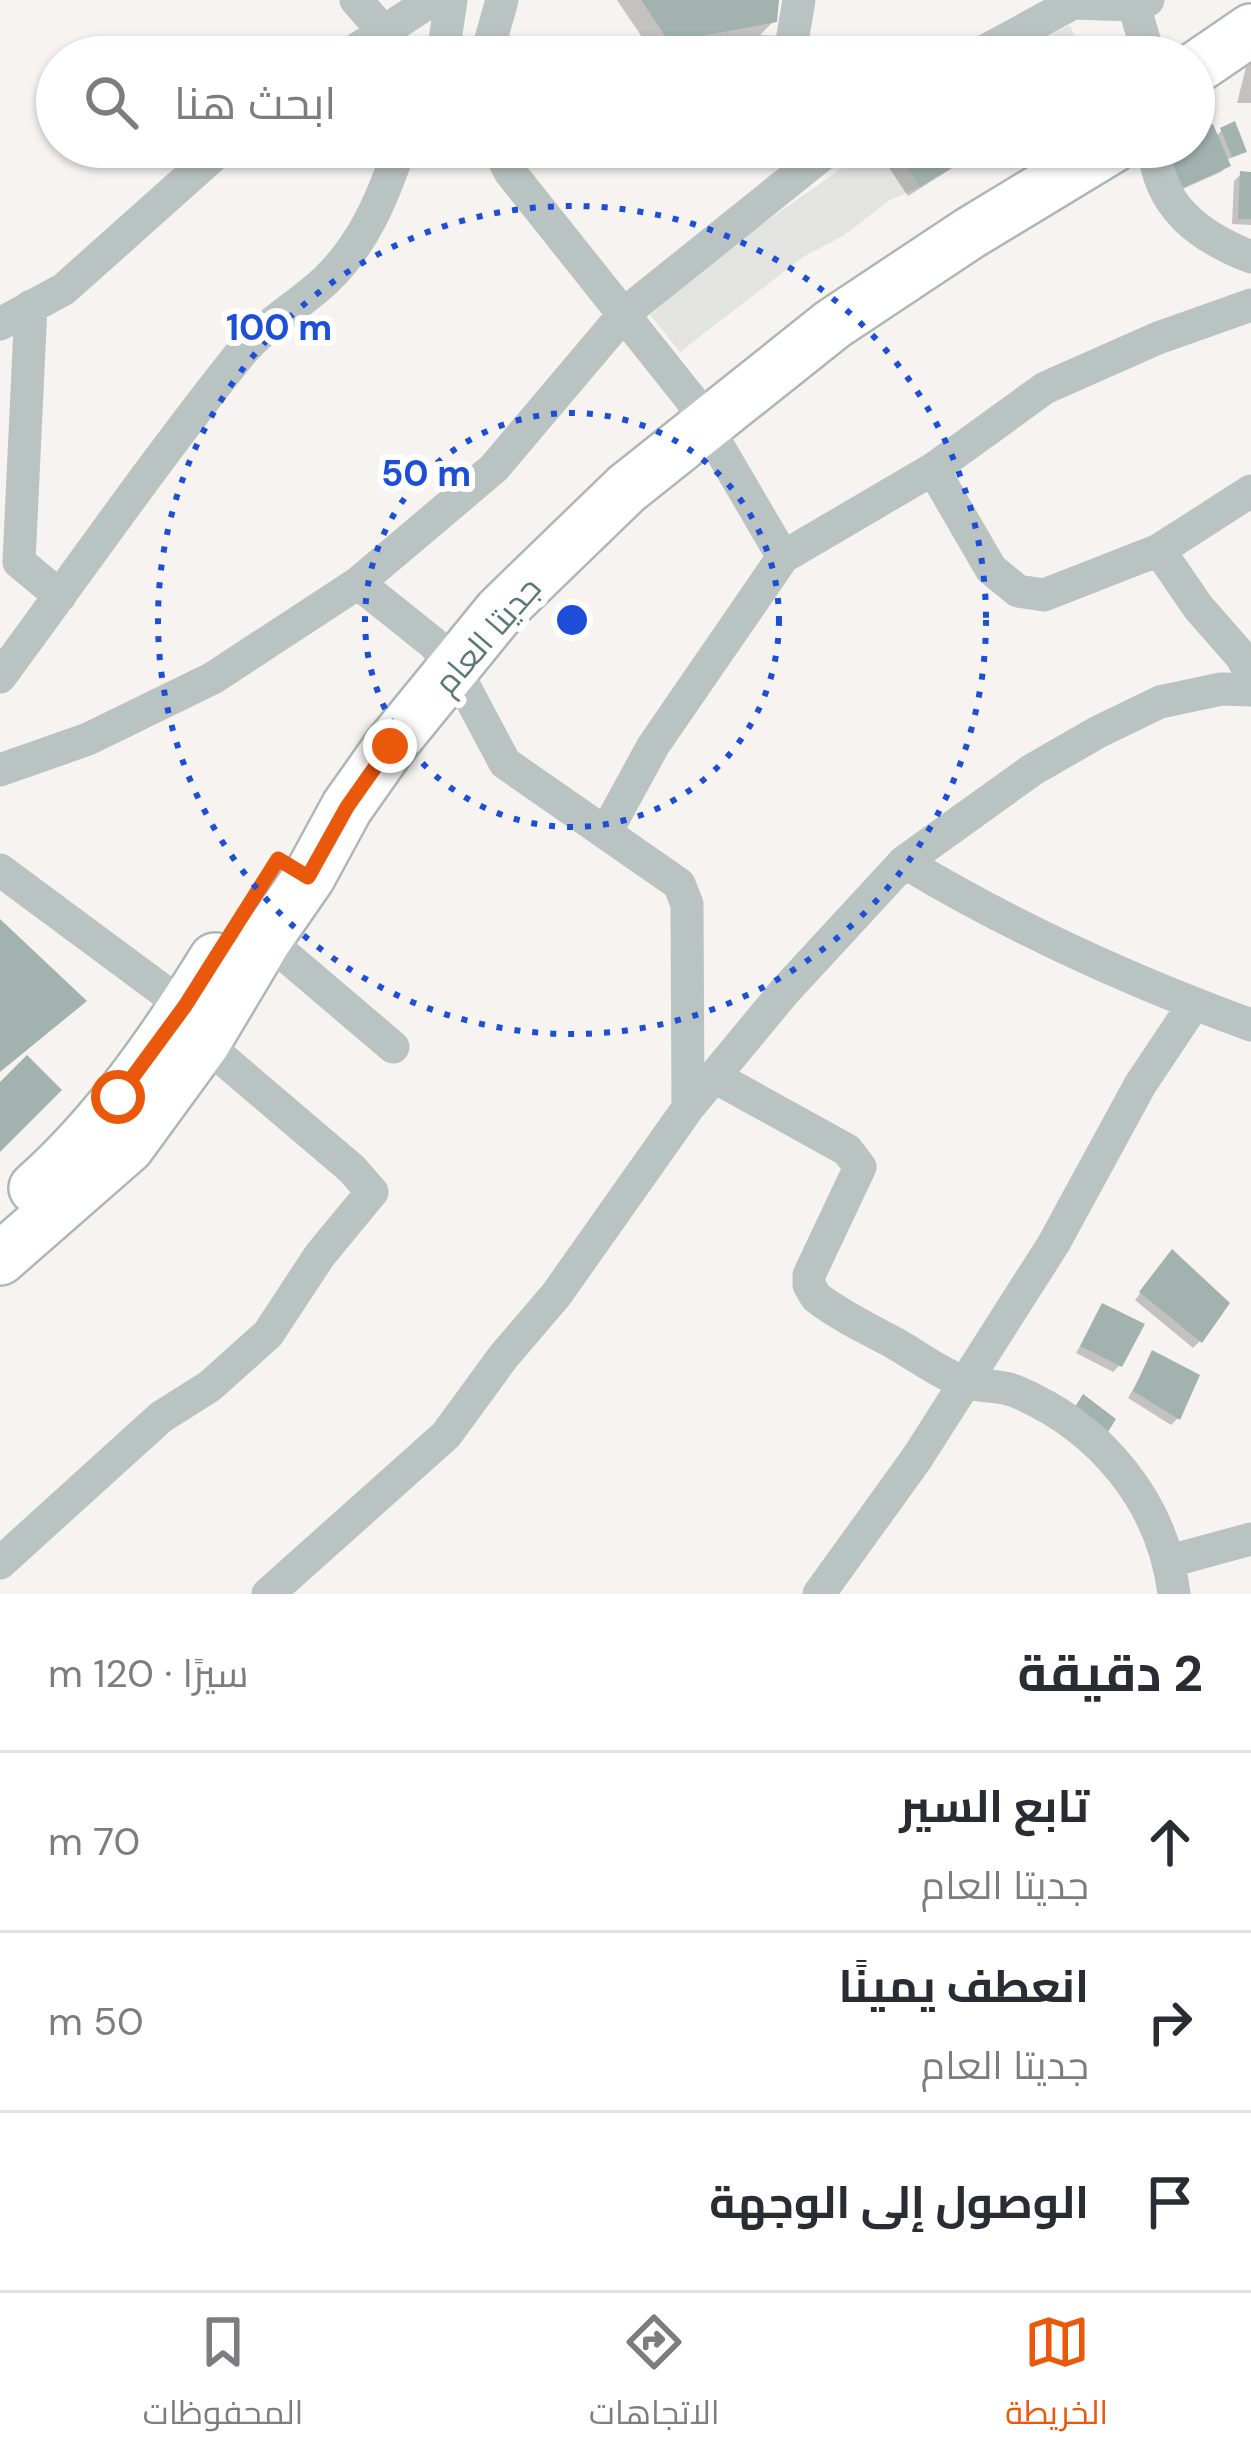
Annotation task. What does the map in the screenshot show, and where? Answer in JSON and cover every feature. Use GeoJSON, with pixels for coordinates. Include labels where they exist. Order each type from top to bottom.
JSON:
{"type":"FeatureCollection","features":[{"type":"Feature","properties":{"kind":"main road"},"geometry":{"type":"LineString","coordinates":[[1215,55],[1251,30]]}},
{"type":"Feature","properties":{"kind":"main road"},"geometry":{"type":"LineString","coordinates":[[1215,81],[1251,58]]}},
{"type":"Feature","properties":{"kind":"main road","name":"جديتا العام"},"geometry":{"type":"LineString","coordinates":[[0,1258],[128,1147],[195,1025],[293,868],[347,807],[444,656],[500,611],[699,411],[939,224],[1034,168]]}},
{"type":"Feature","properties":{"kind":"main road","name":"جديتا العام"},"geometry":{"type":"LineString","coordinates":[[699,411],[1078,168]]}},
{"type":"Feature","properties":{"kind":"main road","name":"جديتا العام"},"geometry":{"type":"LineString","coordinates":[[0,1220],[58,1168],[118,1097],[195,1025],[266,939],[293,868]]}},
{"type":"Feature","properties":{"kind":"street"},"geometry":{"type":"LineString","coordinates":[[356,0],[383,32]]}},
{"type":"Feature","properties":{"kind":"street"},"geometry":{"type":"LineString","coordinates":[[377,36],[432,0]]}},
{"type":"Feature","properties":{"kind":"street"},"geometry":{"type":"LineString","coordinates":[[446,36],[451,0]]}},
{"type":"Feature","properties":{"kind":"street"},"geometry":{"type":"LineString","coordinates":[[492,36],[502,0]]}},
{"type":"Feature","properties":{"kind":"street"},"geometry":{"type":"LineString","coordinates":[[796,36],[799,0]]}},
{"type":"Feature","properties":{"kind":"street"},"geometry":{"type":"LineString","coordinates":[[1012,36],[1073,3],[1136,2],[1144,36]]}},
{"type":"Feature","properties":{"kind":"street"},"geometry":{"type":"LineString","coordinates":[[0,324],[64,289],[199,168]]}},
{"type":"Feature","properties":{"kind":"street"},"geometry":{"type":"LineString","coordinates":[[0,677],[146,475],[246,347],[327,279],[361,238],[392,168]]}},
{"type":"Feature","properties":{"kind":"street"},"geometry":{"type":"LineString","coordinates":[[522,168],[699,411],[783,557]]}},
{"type":"Feature","properties":{"kind":"street"},"geometry":{"type":"LineString","coordinates":[[0,770],[88,740],[213,678],[358,583],[494,468],[625,314],[806,168]]}},
{"type":"Feature","properties":{"kind":"street"},"geometry":{"type":"LineString","coordinates":[[1156,168],[1187,221],[1209,241],[1251,257]]}},
{"type":"Feature","properties":{"kind":"street"},"geometry":{"type":"LineString","coordinates":[[606,832],[653,746],[783,557],[933,469],[1045,388],[1158,338],[1251,305]]}},
{"type":"Feature","properties":{"kind":"street"},"geometry":{"type":"LineString","coordinates":[[31,306],[20,562],[60,596]]}},
{"type":"Feature","properties":{"kind":"street"},"geometry":{"type":"LineString","coordinates":[[933,469],[991,569],[1018,591],[1045,595],[1159,550],[1251,491]]}},
{"type":"Feature","properties":{"kind":"street"},"geometry":{"type":"LineString","coordinates":[[1159,550],[1251,674]]}},
{"type":"Feature","properties":{"kind":"street"},"geometry":{"type":"LineString","coordinates":[[358,583],[444,656],[505,763],[679,884],[687,904],[688,1108]]}},
{"type":"Feature","properties":{"kind":"street"},"geometry":{"type":"LineString","coordinates":[[268,1594],[446,1435],[556,1295],[688,1108],[784,992],[904,862],[1032,770],[1160,702],[1221,689],[1251,690]]}},
{"type":"Feature","properties":{"kind":"street"},"geometry":{"type":"LineString","coordinates":[[904,862],[992,915],[1251,1025]]}},
{"type":"Feature","properties":{"kind":"street"},"geometry":{"type":"LineString","coordinates":[[0,870],[195,1025],[372,1192],[320,1255],[268,1334],[210,1386],[160,1418],[0,1563]]}},
{"type":"Feature","properties":{"kind":"street"},"geometry":{"type":"LineString","coordinates":[[266,939],[392,1047]]}},
{"type":"Feature","properties":{"kind":"street"},"geometry":{"type":"LineString","coordinates":[[819,1594],[916,1458],[1054,1243],[1139,1084],[1194,1004]]}},
{"type":"Feature","properties":{"kind":"street"},"geometry":{"type":"LineString","coordinates":[[715,1077],[847,1150],[860,1167],[811,1268],[808,1285],[831,1310],[964,1383],[1011,1389],[1059,1414],[1099,1444],[1136,1490],[1172,1578],[1251,1539]]}},
{"type":"Feature","properties":{"kind":"shaded area"},"geometry":{"type":"Polygon","coordinates":[[[1070,25],[1074,36],[1048,36],[1070,25]]]}},
{"type":"Feature","properties":{"kind":"shaded area"},"geometry":{"type":"Polygon","coordinates":[[[842,168],[907,168],[920,187],[890,200],[843,236],[803,257],[680,352],[650,315],[738,241],[842,168]]]}},
{"type":"Feature","properties":{"kind":"building"},"geometry":{"type":"Polygon","coordinates":[[[641,0],[779,0],[777,22],[701,36],[665,36],[641,0]]]}},
{"type":"Feature","properties":{"kind":"building"},"geometry":{"type":"Polygon","coordinates":[[[1235,121],[1247,152],[1232,157],[1220,128],[1235,121]]]}},
{"type":"Feature","properties":{"kind":"building"},"geometry":{"type":"Polygon","coordinates":[[[1215,129],[1231,166],[1183,188],[1174,168],[1215,168],[1215,129]]]}},
{"type":"Feature","properties":{"kind":"building"},"geometry":{"type":"Polygon","coordinates":[[[907,168],[951,168],[920,187],[907,168]]]}},
{"type":"Feature","properties":{"kind":"building"},"geometry":{"type":"Polygon","coordinates":[[[1240,171],[1251,172],[1251,219],[1238,219],[1240,171]]]}},
{"type":"Feature","properties":{"kind":"building"},"geometry":{"type":"Polygon","coordinates":[[[0,919],[87,1001],[0,1072],[0,919]]]}},
{"type":"Feature","properties":{"kind":"building"},"geometry":{"type":"Polygon","coordinates":[[[27,1055],[62,1090],[0,1152],[0,1082],[27,1055]]]}},
{"type":"Feature","properties":{"kind":"building"},"geometry":{"type":"Polygon","coordinates":[[[1172,1249],[1230,1303],[1202,1343],[1139,1292],[1172,1249]]]}},
{"type":"Feature","properties":{"kind":"building"},"geometry":{"type":"Polygon","coordinates":[[[1102,1303],[1145,1324],[1122,1367],[1080,1346],[1102,1303]]]}},
{"type":"Feature","properties":{"kind":"building"},"geometry":{"type":"Polygon","coordinates":[[[1152,1350],[1200,1375],[1180,1420],[1133,1391],[1152,1350]]]}},
{"type":"Feature","properties":{"kind":"building"},"geometry":{"type":"Polygon","coordinates":[[[1083,1394],[1116,1419],[1103,1440],[1070,1415],[1083,1394]]]}},
{"type":"Feature","properties":{"kind":"route"},"geometry":{"type":"LineString","coordinates":[[118,1097],[185,1006],[278,859],[308,877],[347,807],[390,746]]}}]}
